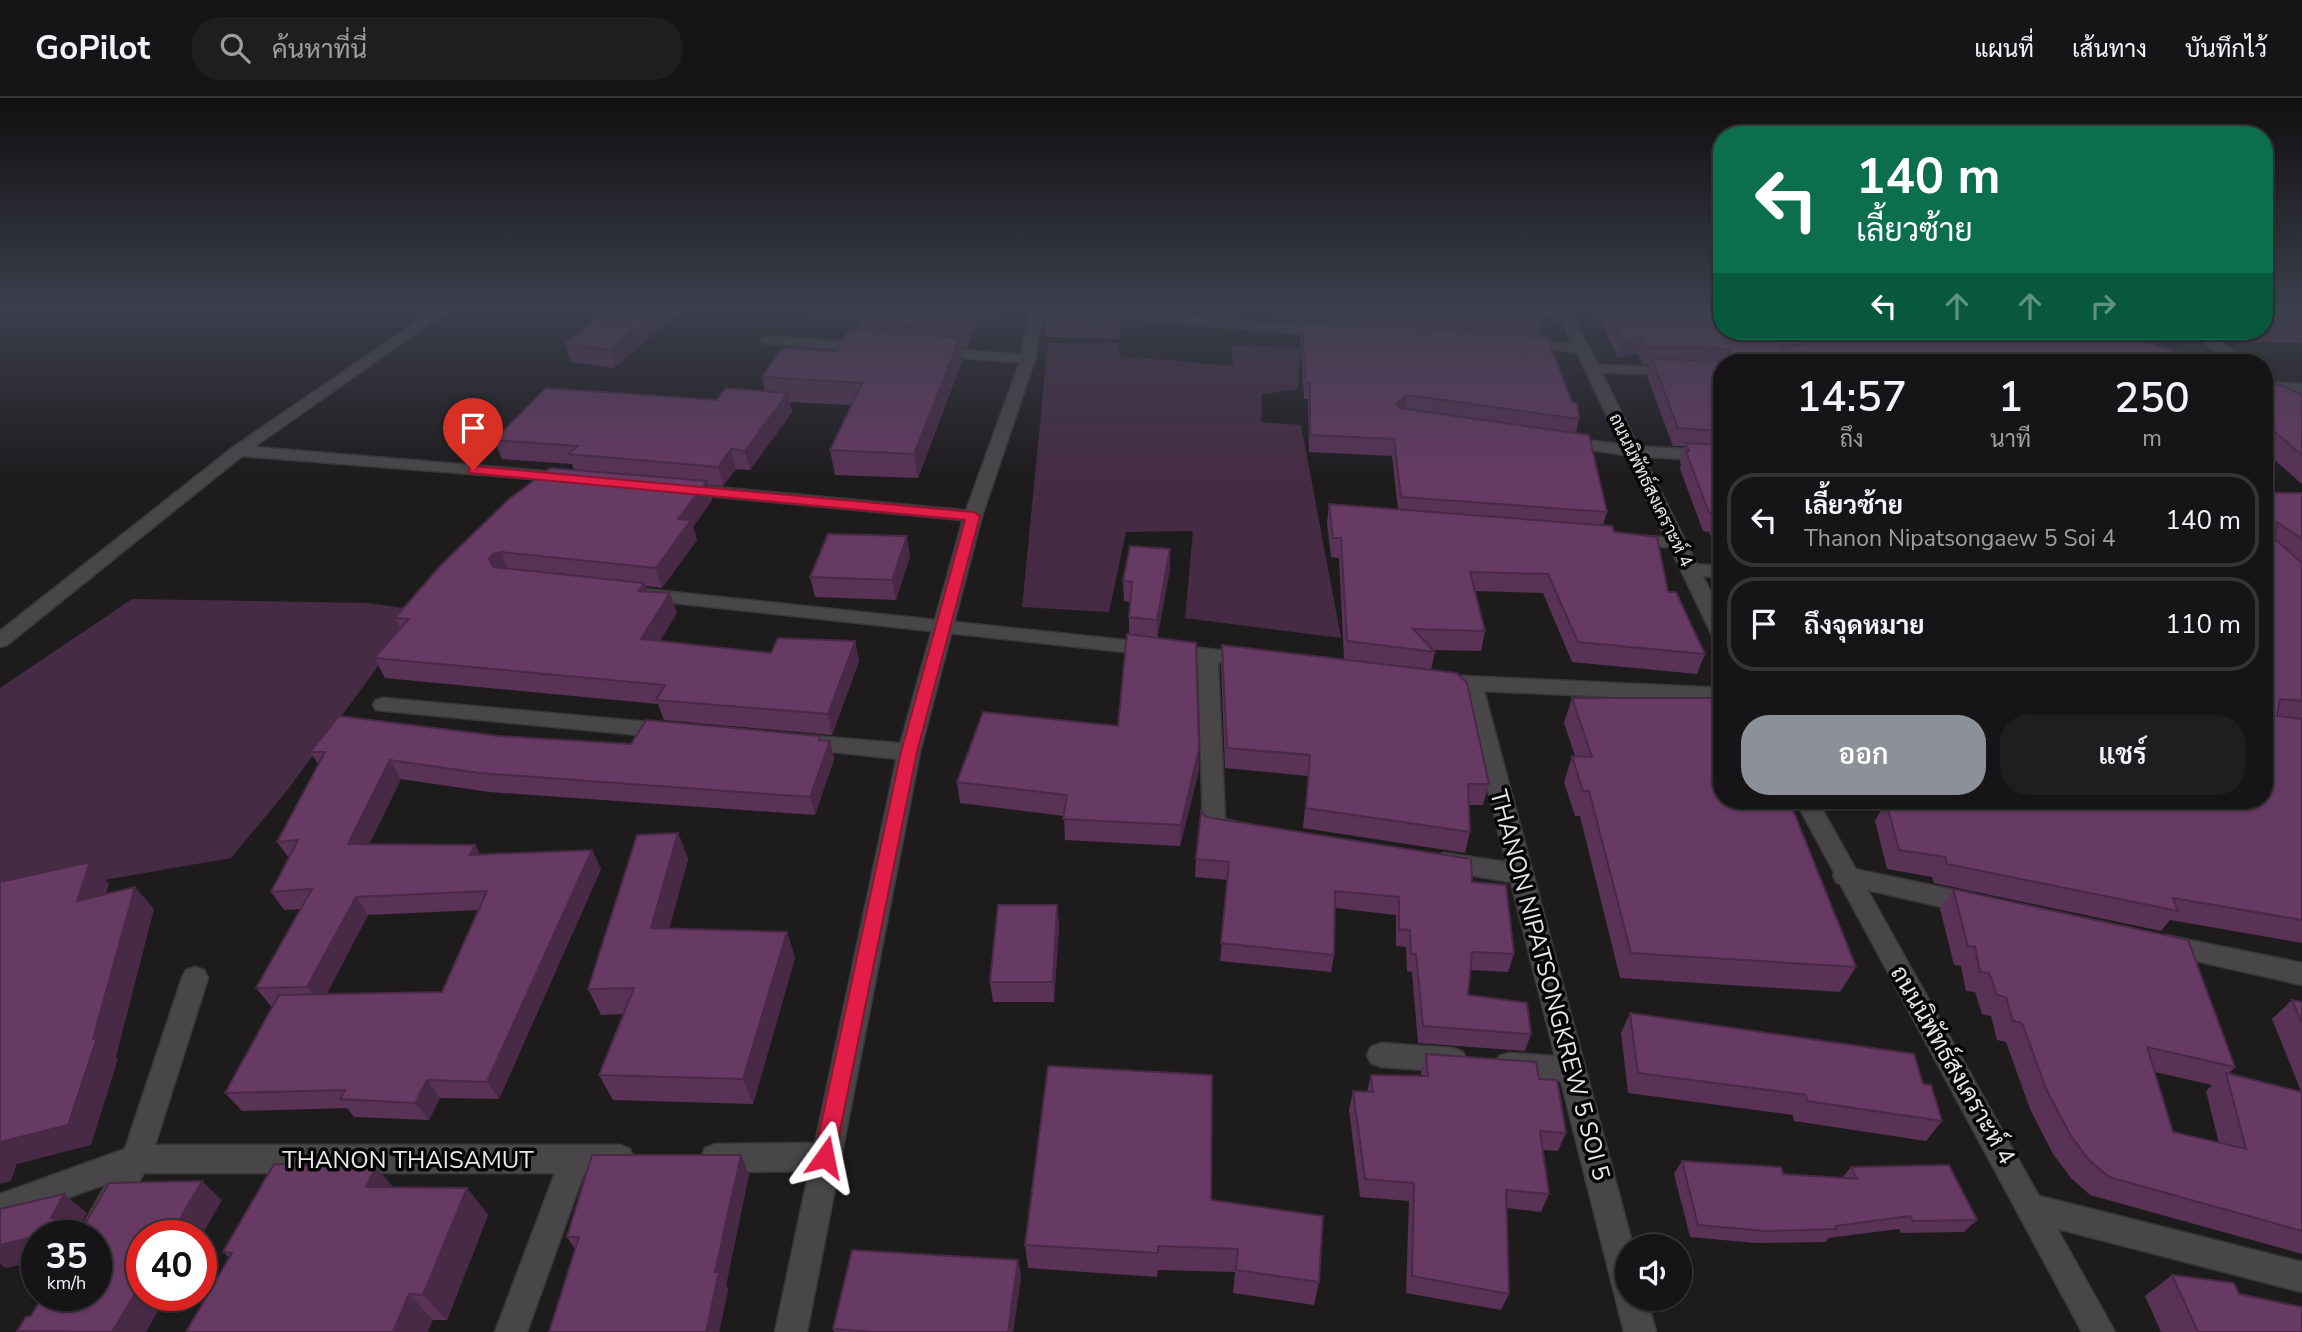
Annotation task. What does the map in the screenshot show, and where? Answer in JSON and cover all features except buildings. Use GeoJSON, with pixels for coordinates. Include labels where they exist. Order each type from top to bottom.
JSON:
{"type":"FeatureCollection","features":[{"type":"Feature","properties":{"kind":"street"},"geometry":{"type":"LineString","coordinates":[[0,641],[238,451],[363,365]]}},
{"type":"Feature","properties":{"kind":"street"},"geometry":{"type":"LineString","coordinates":[[790,1332],[909,752],[973,516],[1026,365]]}},
{"type":"Feature","properties":{"kind":"street","name":"ถนนนิพัทธ์สงเคราะห์ 4"},"geometry":{"type":"LineString","coordinates":[[1590,365],[1713,617]]}},
{"type":"Feature","properties":{"kind":"street"},"geometry":{"type":"LineString","coordinates":[[1592,369],[1713,372]]}},
{"type":"Feature","properties":{"kind":"street"},"geometry":{"type":"LineString","coordinates":[[2273,386],[2302,389]]}},
{"type":"Feature","properties":{"kind":"street"},"geometry":{"type":"LineString","coordinates":[[2273,389],[2292,402]]}},
{"type":"Feature","properties":{"kind":"street"},"geometry":{"type":"LineString","coordinates":[[1551,440],[1632,451],[1713,456]]}},
{"type":"Feature","properties":{"kind":"street"},"geometry":{"type":"LineString","coordinates":[[238,451],[578,479]]}},
{"type":"Feature","properties":{"kind":"street"},"geometry":{"type":"LineString","coordinates":[[660,486],[973,516]]}},
{"type":"Feature","properties":{"kind":"street"},"geometry":{"type":"LineString","coordinates":[[1612,538],[1679,544]]}},
{"type":"Feature","properties":{"kind":"street"},"geometry":{"type":"LineString","coordinates":[[1690,570],[1713,571]]}},
{"type":"Feature","properties":{"kind":"street"},"geometry":{"type":"LineString","coordinates":[[631,593],[1274,662]]}},
{"type":"Feature","properties":{"kind":"street"},"geometry":{"type":"LineString","coordinates":[[1208,654],[1214,827],[1254,833]]}},
{"type":"Feature","properties":{"kind":"street"},"geometry":{"type":"LineString","coordinates":[[1419,679],[1472,686],[1713,695]]}},
{"type":"Feature","properties":{"kind":"street","name":"THANON NIPATSONGKREW 5 SOI 5"},"geometry":{"type":"LineString","coordinates":[[1472,686],[1615,1234]]}},
{"type":"Feature","properties":{"kind":"street"},"geometry":{"type":"LineString","coordinates":[[383,705],[688,732]]}},
{"type":"Feature","properties":{"kind":"street"},"geometry":{"type":"LineString","coordinates":[[785,741],[909,752]]}},
{"type":"Feature","properties":{"kind":"street","name":"ถนนนิพัทธ์สงเคราะห์ 4"},"geometry":{"type":"LineString","coordinates":[[1811,809],[1845,876],[2035,1209],[2099,1332]]}},
{"type":"Feature","properties":{"kind":"street"},"geometry":{"type":"LineString","coordinates":[[1428,860],[1522,874]]}},
{"type":"Feature","properties":{"kind":"street"},"geometry":{"type":"LineString","coordinates":[[1845,876],[1993,908]]}},
{"type":"Feature","properties":{"kind":"street"},"geometry":{"type":"LineString","coordinates":[[2141,940],[2302,974]]}},
{"type":"Feature","properties":{"kind":"street"},"geometry":{"type":"LineString","coordinates":[[101,1220],[136,1158],[195,978]]}},
{"type":"Feature","properties":{"kind":"street"},"geometry":{"type":"LineString","coordinates":[[1381,1055],[1573,1070]]}},
{"type":"Feature","properties":{"kind":"street"},"geometry":{"type":"LineString","coordinates":[[685,1159],[825,1157]]}},
{"type":"Feature","properties":{"kind":"street","name":"THANON THAISAMUT"},"geometry":{"type":"LineString","coordinates":[[0,1208],[136,1158],[279,1172],[643,1159]]}},
{"type":"Feature","properties":{"kind":"street"},"geometry":{"type":"LineString","coordinates":[[511,1332],[574,1160]]}},
{"type":"Feature","properties":{"kind":"street"},"geometry":{"type":"LineString","coordinates":[[2035,1209],[2302,1277]]}},
{"type":"Feature","properties":{"kind":"street"},"geometry":{"type":"LineString","coordinates":[[1634,1311],[1640,1332]]}},
{"type":"Feature","properties":{"kind":"shaded area"},"geometry":{"type":"Polygon","coordinates":[[[1046,365],[1299,365],[1298,389],[1262,394],[1261,422],[1301,425],[1341,638],[1185,618],[1193,531],[1126,532],[1109,612],[1022,607],[1046,365]]]}},
{"type":"Feature","properties":{"kind":"shaded area"},"geometry":{"type":"Polygon","coordinates":[[[132,599],[367,603],[419,610],[289,788],[231,858],[0,898],[0,688],[132,599]]]}},
{"type":"Feature","properties":{"kind":"route"},"geometry":{"type":"LineString","coordinates":[[473,470],[973,516],[909,752],[825,1157]]}}]}
